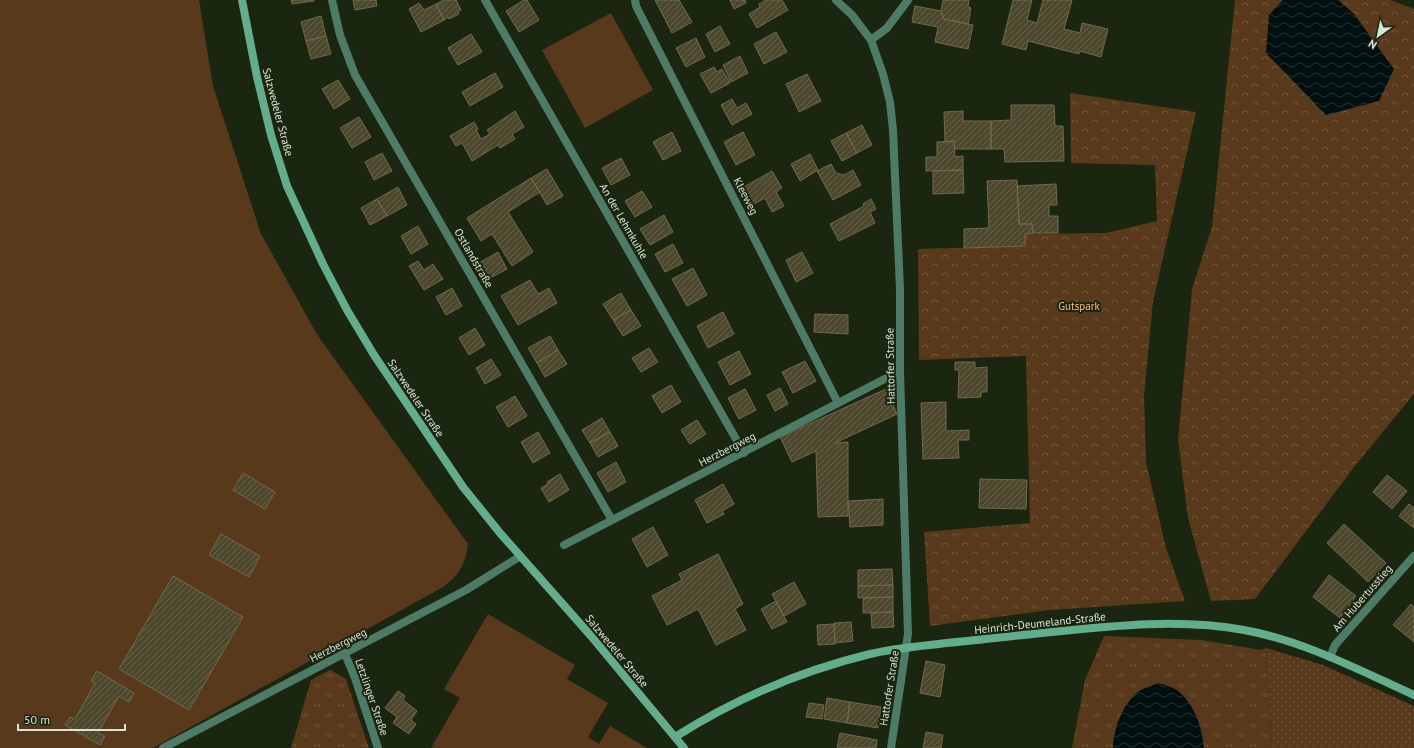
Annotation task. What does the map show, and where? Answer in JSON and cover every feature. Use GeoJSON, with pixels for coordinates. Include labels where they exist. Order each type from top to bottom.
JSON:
{"type":"FeatureCollection","features":[{"type":"Feature","properties":{"kind":"street","name":"Salzwedeler Straße"},"geometry":{"type":"LineString","coordinates":[[242,0],[256,77],[271,135],[287,186],[346,310],[374,355],[464,487],[519,557],[591,636],[684,748]]}},
{"type":"Feature","properties":{"kind":"street","name":"Ostlandstraße"},"geometry":{"type":"LineString","coordinates":[[332,0],[340,35],[355,74],[612,520]]}},
{"type":"Feature","properties":{"kind":"street","name":"An der Lehmkuhle"},"geometry":{"type":"LineString","coordinates":[[485,0],[744,453]]}},
{"type":"Feature","properties":{"kind":"street","name":"Kleeweg"},"geometry":{"type":"LineString","coordinates":[[635,0],[636,6],[838,403]]}},
{"type":"Feature","properties":{"kind":"street","name":"Hattorfer Straße"},"geometry":{"type":"LineString","coordinates":[[836,0],[852,15],[871,40],[884,74],[890,102],[893,130],[900,289],[900,371],[908,634],[891,748]]}},
{"type":"Feature","properties":{"kind":"street"},"geometry":{"type":"LineString","coordinates":[[871,40],[887,28],[908,0]]}},
{"type":"Feature","properties":{"kind":"street","name":"Herzbergweg"},"geometry":{"type":"LineString","coordinates":[[564,545],[900,371]]}},
{"type":"Feature","properties":{"kind":"street","name":"Am Hubertusstieg"},"geometry":{"type":"LineString","coordinates":[[1330,657],[1335,646],[1414,556]]}},
{"type":"Feature","properties":{"kind":"street","name":"Herzbergweg"},"geometry":{"type":"LineString","coordinates":[[163,748],[466,590],[519,557]]}},
{"type":"Feature","properties":{"kind":"street","name":"Heinrich-Deumeland-Straße"},"geometry":{"type":"LineString","coordinates":[[675,737],[729,705],[789,678],[872,654],[906,647],[1078,629],[1169,623],[1209,625],[1245,630],[1280,638],[1330,657],[1414,695]]}},
{"type":"Feature","properties":{"kind":"street","name":"Letzlinger Straße"},"geometry":{"type":"LineString","coordinates":[[345,654],[355,678],[378,748]]}},
{"type":"Feature","properties":{"kind":"green space"},"geometry":{"type":"Polygon","coordinates":[[[0,0],[199,0],[213,86],[261,234],[318,336],[468,544],[461,568],[454,578],[443,587],[153,748],[0,748],[0,0]]]}},
{"type":"Feature","properties":{"kind":"green space"},"geometry":{"type":"Polygon","coordinates":[[[1235,0],[1283,0],[1269,15],[1354,14],[1338,0],[1390,0],[1414,9],[1414,394],[1354,467],[1255,599],[1211,601],[1188,518],[1178,440],[1192,289],[1212,227],[1235,0]]]}},
{"type":"Feature","properties":{"kind":"green space"},"geometry":{"type":"Polygon","coordinates":[[[611,13],[653,90],[585,128],[542,50],[611,13]]]}},
{"type":"Feature","properties":{"kind":"green space","name":"Gutspark"},"geometry":{"type":"Polygon","coordinates":[[[1070,93],[1196,112],[1153,302],[1144,396],[1146,462],[1166,548],[1185,601],[1050,610],[930,626],[924,532],[1030,523],[1026,356],[919,360],[918,249],[1025,246],[1025,234],[1106,233],[1157,221],[1155,165],[1071,163],[1070,93]]]}},
{"type":"Feature","properties":{"kind":"green space"},"geometry":{"type":"Polygon","coordinates":[[[488,614],[575,665],[567,679],[608,703],[588,737],[599,744],[610,726],[647,748],[431,748],[460,698],[444,689],[488,614]]]}},
{"type":"Feature","properties":{"kind":"green space"},"geometry":{"type":"Polygon","coordinates":[[[1104,636],[1201,640],[1261,650],[1266,648],[1272,748],[1072,748],[1085,680],[1104,636]]]}},
{"type":"Feature","properties":{"kind":"green space"},"geometry":{"type":"Polygon","coordinates":[[[1266,648],[1323,665],[1414,706],[1414,748],[1272,748],[1266,648]]]}},
{"type":"Feature","properties":{"kind":"green space"},"geometry":{"type":"Polygon","coordinates":[[[330,670],[346,679],[369,748],[291,748],[311,680],[330,670]]]}},
{"type":"Feature","properties":{"kind":"water"},"geometry":{"type":"Polygon","coordinates":[[[1283,0],[1338,0],[1354,14],[1394,69],[1379,101],[1326,115],[1266,53],[1269,15],[1283,0]]]}},
{"type":"Feature","properties":{"kind":"water"},"geometry":{"type":"Polygon","coordinates":[[[1158,683],[1176,690],[1189,703],[1197,717],[1204,748],[1113,748],[1117,725],[1127,703],[1140,691],[1158,683]]]}},
{"type":"Feature","properties":{"kind":"building"},"geometry":{"type":"Polygon","coordinates":[[[291,0],[314,0],[314,1],[292,4],[291,0]]]}},
{"type":"Feature","properties":{"kind":"building"},"geometry":{"type":"Polygon","coordinates":[[[353,0],[376,0],[377,6],[355,10],[353,0]]]}},
{"type":"Feature","properties":{"kind":"building"},"geometry":{"type":"Polygon","coordinates":[[[444,0],[456,0],[461,10],[458,12],[459,14],[449,19],[448,17],[444,20],[436,4],[444,0]]]}},
{"type":"Feature","properties":{"kind":"building"},"geometry":{"type":"Polygon","coordinates":[[[524,0],[527,0],[539,20],[519,32],[506,11],[524,0]]]}},
{"type":"Feature","properties":{"kind":"building"},"geometry":{"type":"Polygon","coordinates":[[[655,0],[679,0],[692,22],[672,33],[655,0]]]}},
{"type":"Feature","properties":{"kind":"building"},"geometry":{"type":"Polygon","coordinates":[[[730,0],[745,0],[746,3],[734,9],[730,0]]]}},
{"type":"Feature","properties":{"kind":"building"},"geometry":{"type":"Polygon","coordinates":[[[766,0],[782,0],[788,10],[757,28],[749,14],[760,7],[759,4],[766,0]]]}},
{"type":"Feature","properties":{"kind":"building"},"geometry":{"type":"Polygon","coordinates":[[[943,0],[969,0],[968,7],[971,8],[968,24],[944,19],[941,11],[943,0]]]}},
{"type":"Feature","properties":{"kind":"building"},"geometry":{"type":"Polygon","coordinates":[[[1013,0],[1032,0],[1027,20],[1037,23],[1043,0],[1072,0],[1064,29],[1080,33],[1082,23],[1108,29],[1101,57],[1080,51],[1079,54],[1028,41],[1026,50],[1002,44],[1013,0]]]}},
{"type":"Feature","properties":{"kind":"building"},"geometry":{"type":"Polygon","coordinates":[[[419,3],[424,10],[436,4],[444,20],[421,32],[409,9],[419,3]]]}},
{"type":"Feature","properties":{"kind":"building"},"geometry":{"type":"Polygon","coordinates":[[[915,6],[941,11],[944,19],[973,25],[968,49],[935,42],[938,27],[912,22],[915,6]]]}},
{"type":"Feature","properties":{"kind":"building"},"geometry":{"type":"Polygon","coordinates":[[[321,16],[326,36],[306,41],[301,22],[321,16]]]}},
{"type":"Feature","properties":{"kind":"building"},"geometry":{"type":"Polygon","coordinates":[[[720,26],[730,44],[715,52],[706,34],[720,26]]]}},
{"type":"Feature","properties":{"kind":"building"},"geometry":{"type":"Polygon","coordinates":[[[776,32],[787,52],[764,64],[754,44],[776,32]]]}},
{"type":"Feature","properties":{"kind":"building"},"geometry":{"type":"Polygon","coordinates":[[[471,34],[482,52],[458,65],[448,48],[471,34]]]}},
{"type":"Feature","properties":{"kind":"building"},"geometry":{"type":"Polygon","coordinates":[[[326,36],[331,54],[311,59],[306,41],[326,36]]]}},
{"type":"Feature","properties":{"kind":"building"},"geometry":{"type":"Polygon","coordinates":[[[696,38],[705,57],[686,67],[676,48],[696,38]]]}},
{"type":"Feature","properties":{"kind":"building"},"geometry":{"type":"Polygon","coordinates":[[[740,56],[748,73],[731,82],[723,65],[740,56]]]}},
{"type":"Feature","properties":{"kind":"building"},"geometry":{"type":"Polygon","coordinates":[[[714,67],[717,72],[722,69],[730,83],[711,93],[700,74],[714,67]]]}},
{"type":"Feature","properties":{"kind":"building"},"geometry":{"type":"Polygon","coordinates":[[[495,73],[503,87],[470,106],[462,92],[495,73]]]}},
{"type":"Feature","properties":{"kind":"building"},"geometry":{"type":"Polygon","coordinates":[[[807,74],[821,101],[799,112],[786,84],[807,74]]]}},
{"type":"Feature","properties":{"kind":"building"},"geometry":{"type":"Polygon","coordinates":[[[338,80],[350,99],[334,109],[322,89],[338,80]]]}},
{"type":"Feature","properties":{"kind":"building"},"geometry":{"type":"Polygon","coordinates":[[[732,99],[737,108],[746,103],[752,114],[732,125],[721,105],[732,99]]]}},
{"type":"Feature","properties":{"kind":"building"},"geometry":{"type":"Polygon","coordinates":[[[1011,105],[1054,105],[1055,126],[1063,126],[1064,161],[1005,162],[1004,149],[991,149],[991,121],[1011,120],[1011,105]]]}},
{"type":"Feature","properties":{"kind":"building"},"geometry":{"type":"Polygon","coordinates":[[[515,111],[524,127],[512,134],[515,139],[500,148],[498,145],[472,161],[462,143],[456,146],[450,136],[474,122],[481,139],[490,134],[487,130],[515,111]]]}},
{"type":"Feature","properties":{"kind":"building"},"geometry":{"type":"Polygon","coordinates":[[[963,111],[963,121],[991,121],[991,149],[955,149],[954,141],[945,142],[944,112],[963,111]]]}},
{"type":"Feature","properties":{"kind":"building"},"geometry":{"type":"Polygon","coordinates":[[[359,117],[371,137],[352,148],[340,128],[359,117]]]}},
{"type":"Feature","properties":{"kind":"building"},"geometry":{"type":"Polygon","coordinates":[[[862,125],[872,145],[857,153],[846,133],[862,125]]]}},
{"type":"Feature","properties":{"kind":"building"},"geometry":{"type":"Polygon","coordinates":[[[672,132],[681,151],[663,160],[653,142],[672,132]]]}},
{"type":"Feature","properties":{"kind":"building"},"geometry":{"type":"Polygon","coordinates":[[[743,132],[755,155],[736,165],[724,142],[743,132]]]}},
{"type":"Feature","properties":{"kind":"building"},"geometry":{"type":"Polygon","coordinates":[[[846,133],[857,153],[842,161],[831,141],[846,133]]]}},
{"type":"Feature","properties":{"kind":"building"},"geometry":{"type":"Polygon","coordinates":[[[954,141],[955,157],[963,156],[963,170],[926,171],[926,157],[937,157],[937,142],[954,141]]]}},
{"type":"Feature","properties":{"kind":"building"},"geometry":{"type":"Polygon","coordinates":[[[382,153],[392,171],[374,180],[365,162],[382,153]]]}},
{"type":"Feature","properties":{"kind":"building"},"geometry":{"type":"Polygon","coordinates":[[[810,154],[818,170],[800,181],[791,164],[810,154]]]}},
{"type":"Feature","properties":{"kind":"building"},"geometry":{"type":"Polygon","coordinates":[[[621,158],[630,175],[611,185],[602,168],[621,158]]]}},
{"type":"Feature","properties":{"kind":"building"},"geometry":{"type":"Polygon","coordinates":[[[831,164],[836,173],[844,175],[853,170],[861,185],[833,200],[817,171],[831,164]]]}},
{"type":"Feature","properties":{"kind":"building"},"geometry":{"type":"Polygon","coordinates":[[[547,169],[563,196],[547,205],[531,178],[547,169]]]}},
{"type":"Feature","properties":{"kind":"building"},"geometry":{"type":"Polygon","coordinates":[[[963,170],[964,193],[933,194],[933,171],[963,170]]]}},
{"type":"Feature","properties":{"kind":"building"},"geometry":{"type":"Polygon","coordinates":[[[772,171],[782,188],[776,192],[784,206],[772,212],[765,198],[752,205],[742,188],[772,171]]]}},
{"type":"Feature","properties":{"kind":"building"},"geometry":{"type":"Polygon","coordinates":[[[531,178],[540,192],[508,212],[533,252],[512,266],[492,234],[481,241],[467,218],[531,178]]]}},
{"type":"Feature","properties":{"kind":"building"},"geometry":{"type":"Polygon","coordinates":[[[1017,180],[1019,224],[1032,224],[1033,233],[1025,234],[1025,246],[964,248],[964,229],[989,228],[987,181],[1017,180]]]}},
{"type":"Feature","properties":{"kind":"building"},"geometry":{"type":"Polygon","coordinates":[[[1056,184],[1057,205],[1049,205],[1049,216],[1058,216],[1058,233],[1033,233],[1032,224],[1019,224],[1017,186],[1056,184]]]}},
{"type":"Feature","properties":{"kind":"building"},"geometry":{"type":"Polygon","coordinates":[[[398,187],[407,205],[387,216],[377,199],[398,187]]]}},
{"type":"Feature","properties":{"kind":"building"},"geometry":{"type":"Polygon","coordinates":[[[642,191],[652,207],[635,217],[625,201],[642,191]]]}},
{"type":"Feature","properties":{"kind":"building"},"geometry":{"type":"Polygon","coordinates":[[[377,199],[387,216],[370,225],[361,208],[377,199]]]}},
{"type":"Feature","properties":{"kind":"building"},"geometry":{"type":"Polygon","coordinates":[[[871,199],[876,209],[870,212],[875,223],[839,241],[830,224],[864,206],[863,204],[871,199]]]}},
{"type":"Feature","properties":{"kind":"building"},"geometry":{"type":"Polygon","coordinates":[[[664,215],[673,232],[650,245],[640,229],[664,215]]]}},
{"type":"Feature","properties":{"kind":"building"},"geometry":{"type":"Polygon","coordinates":[[[418,226],[428,244],[411,254],[401,236],[418,226]]]}},
{"type":"Feature","properties":{"kind":"building"},"geometry":{"type":"Polygon","coordinates":[[[673,244],[683,263],[665,272],[655,254],[673,244]]]}},
{"type":"Feature","properties":{"kind":"building"},"geometry":{"type":"Polygon","coordinates":[[[498,252],[507,269],[488,279],[479,263],[498,252]]]}},
{"type":"Feature","properties":{"kind":"building"},"geometry":{"type":"Polygon","coordinates":[[[802,252],[813,273],[796,282],[786,260],[802,252]]]}},
{"type":"Feature","properties":{"kind":"building"},"geometry":{"type":"Polygon","coordinates":[[[418,261],[424,270],[433,264],[443,279],[424,290],[409,266],[418,261]]]}},
{"type":"Feature","properties":{"kind":"building"},"geometry":{"type":"Polygon","coordinates":[[[693,268],[707,295],[687,306],[672,279],[693,268]]]}},
{"type":"Feature","properties":{"kind":"building"},"geometry":{"type":"Polygon","coordinates":[[[530,280],[538,294],[549,288],[557,303],[518,325],[501,296],[530,280]]]}},
{"type":"Feature","properties":{"kind":"building"},"geometry":{"type":"Polygon","coordinates":[[[452,288],[462,306],[446,315],[436,297],[452,288]]]}},
{"type":"Feature","properties":{"kind":"building"},"geometry":{"type":"Polygon","coordinates":[[[621,293],[631,310],[613,320],[603,304],[621,293]]]}},
{"type":"Feature","properties":{"kind":"building"},"geometry":{"type":"Polygon","coordinates":[[[631,310],[641,326],[623,336],[613,320],[631,310]]]}},
{"type":"Feature","properties":{"kind":"building"},"geometry":{"type":"Polygon","coordinates":[[[723,312],[734,334],[708,348],[697,326],[723,312]]]}},
{"type":"Feature","properties":{"kind":"building"},"geometry":{"type":"Polygon","coordinates":[[[815,314],[848,315],[848,334],[814,332],[815,314]]]}},
{"type":"Feature","properties":{"kind":"building"},"geometry":{"type":"Polygon","coordinates":[[[475,328],[485,345],[469,355],[459,338],[475,328]]]}},
{"type":"Feature","properties":{"kind":"building"},"geometry":{"type":"Polygon","coordinates":[[[550,336],[558,350],[537,363],[528,348],[550,336]]]}},
{"type":"Feature","properties":{"kind":"building"},"geometry":{"type":"Polygon","coordinates":[[[649,348],[658,362],[641,372],[632,358],[649,348]]]}},
{"type":"Feature","properties":{"kind":"building"},"geometry":{"type":"Polygon","coordinates":[[[558,350],[567,364],[545,377],[537,363],[558,350]]]}},
{"type":"Feature","properties":{"kind":"building"},"geometry":{"type":"Polygon","coordinates":[[[739,351],[751,374],[730,385],[718,362],[739,351]]]}},
{"type":"Feature","properties":{"kind":"building"},"geometry":{"type":"Polygon","coordinates":[[[491,359],[501,375],[485,384],[476,368],[491,359]]]}},
{"type":"Feature","properties":{"kind":"building"},"geometry":{"type":"Polygon","coordinates":[[[805,361],[816,381],[793,393],[782,372],[805,361]]]}},
{"type":"Feature","properties":{"kind":"building"},"geometry":{"type":"Polygon","coordinates":[[[955,362],[975,362],[975,368],[987,367],[987,392],[981,392],[981,397],[958,398],[959,370],[955,370],[955,362]]]}},
{"type":"Feature","properties":{"kind":"building"},"geometry":{"type":"Polygon","coordinates":[[[671,385],[681,402],[662,413],[652,396],[671,385]]]}},
{"type":"Feature","properties":{"kind":"building"},"geometry":{"type":"Polygon","coordinates":[[[780,388],[788,404],[775,411],[767,395],[780,388]]]}},
{"type":"Feature","properties":{"kind":"building"},"geometry":{"type":"Polygon","coordinates":[[[745,389],[756,410],[739,419],[728,398],[745,389]]]}},
{"type":"Feature","properties":{"kind":"building"},"geometry":{"type":"Polygon","coordinates":[[[886,389],[897,414],[835,443],[848,442],[848,516],[818,517],[816,451],[792,462],[780,437],[886,389]]]}},
{"type":"Feature","properties":{"kind":"building"},"geometry":{"type":"Polygon","coordinates":[[[515,396],[527,416],[508,427],[496,407],[515,396]]]}},
{"type":"Feature","properties":{"kind":"building"},"geometry":{"type":"Polygon","coordinates":[[[946,402],[946,431],[969,430],[969,440],[958,440],[959,458],[923,459],[921,403],[946,402]]]}},
{"type":"Feature","properties":{"kind":"building"},"geometry":{"type":"Polygon","coordinates":[[[602,418],[610,432],[590,443],[582,430],[602,418]]]}},
{"type":"Feature","properties":{"kind":"building"},"geometry":{"type":"Polygon","coordinates":[[[697,420],[706,434],[690,444],[681,430],[697,420]]]}},
{"type":"Feature","properties":{"kind":"building"},"geometry":{"type":"Polygon","coordinates":[[[538,432],[550,453],[533,463],[521,442],[538,432]]]}},
{"type":"Feature","properties":{"kind":"building"},"geometry":{"type":"Polygon","coordinates":[[[610,432],[618,446],[598,457],[590,443],[610,432]]]}},
{"type":"Feature","properties":{"kind":"building"},"geometry":{"type":"Polygon","coordinates":[[[616,462],[626,482],[608,492],[597,473],[616,462]]]}},
{"type":"Feature","properties":{"kind":"building"},"geometry":{"type":"Polygon","coordinates":[[[243,473],[275,492],[265,509],[233,490],[243,473]]]}},
{"type":"Feature","properties":{"kind":"building"},"geometry":{"type":"Polygon","coordinates":[[[560,474],[569,490],[549,502],[541,488],[548,484],[547,482],[560,474]]]}},
{"type":"Feature","properties":{"kind":"building"},"geometry":{"type":"Polygon","coordinates":[[[1387,475],[1407,491],[1392,509],[1373,492],[1387,475]]]}},
{"type":"Feature","properties":{"kind":"building"},"geometry":{"type":"Polygon","coordinates":[[[980,479],[1027,480],[1026,509],[979,508],[980,479]]]}},
{"type":"Feature","properties":{"kind":"building"},"geometry":{"type":"Polygon","coordinates":[[[723,484],[734,504],[722,511],[724,514],[707,523],[695,500],[723,484]]]}},
{"type":"Feature","properties":{"kind":"building"},"geometry":{"type":"Polygon","coordinates":[[[883,499],[883,525],[850,527],[848,501],[883,499]]]}},
{"type":"Feature","properties":{"kind":"building"},"geometry":{"type":"Polygon","coordinates":[[[1409,504],[1414,508],[1414,528],[1399,516],[1409,504]]]}},
{"type":"Feature","properties":{"kind":"building"},"geometry":{"type":"Polygon","coordinates":[[[1344,524],[1386,563],[1368,582],[1327,543],[1344,524]]]}},
{"type":"Feature","properties":{"kind":"building"},"geometry":{"type":"Polygon","coordinates":[[[653,527],[668,555],[647,567],[632,539],[653,527]]]}},
{"type":"Feature","properties":{"kind":"building"},"geometry":{"type":"Polygon","coordinates":[[[221,534],[260,556],[249,577],[209,555],[221,534]]]}},
{"type":"Feature","properties":{"kind":"building"},"geometry":{"type":"Polygon","coordinates":[[[718,554],[743,604],[735,609],[746,630],[716,645],[698,609],[667,625],[652,596],[682,580],[679,574],[718,554]]]}},
{"type":"Feature","properties":{"kind":"building"},"geometry":{"type":"Polygon","coordinates":[[[892,569],[893,585],[858,586],[858,570],[892,569]]]}},
{"type":"Feature","properties":{"kind":"building"},"geometry":{"type":"Polygon","coordinates":[[[1329,575],[1356,596],[1340,618],[1313,597],[1329,575]]]}},
{"type":"Feature","properties":{"kind":"building"},"geometry":{"type":"Polygon","coordinates":[[[173,576],[243,617],[189,710],[119,669],[173,576]]]}},
{"type":"Feature","properties":{"kind":"building"},"geometry":{"type":"Polygon","coordinates":[[[794,582],[806,604],[784,616],[772,594],[794,582]]]}},
{"type":"Feature","properties":{"kind":"building"},"geometry":{"type":"Polygon","coordinates":[[[893,585],[893,597],[858,598],[858,586],[893,585]]]}},
{"type":"Feature","properties":{"kind":"building"},"geometry":{"type":"Polygon","coordinates":[[[893,597],[893,612],[863,613],[863,598],[893,597]]]}},
{"type":"Feature","properties":{"kind":"building"},"geometry":{"type":"Polygon","coordinates":[[[776,601],[787,622],[772,629],[761,609],[776,601]]]}},
{"type":"Feature","properties":{"kind":"building"},"geometry":{"type":"Polygon","coordinates":[[[1411,604],[1414,607],[1414,642],[1393,625],[1411,604]]]}},
{"type":"Feature","properties":{"kind":"building"},"geometry":{"type":"Polygon","coordinates":[[[893,612],[894,627],[872,628],[871,613],[893,612]]]}},
{"type":"Feature","properties":{"kind":"building"},"geometry":{"type":"Polygon","coordinates":[[[851,622],[853,641],[835,643],[834,623],[851,622]]]}},
{"type":"Feature","properties":{"kind":"building"},"geometry":{"type":"Polygon","coordinates":[[[834,624],[835,644],[818,645],[817,625],[834,624]]]}},
{"type":"Feature","properties":{"kind":"building"},"geometry":{"type":"Polygon","coordinates":[[[926,661],[945,665],[940,697],[920,693],[926,661]]]}},
{"type":"Feature","properties":{"kind":"building"},"geometry":{"type":"Polygon","coordinates":[[[97,671],[134,693],[129,702],[119,696],[98,733],[105,736],[100,745],[65,725],[70,717],[75,719],[95,683],[91,681],[97,671]]]}},
{"type":"Feature","properties":{"kind":"building"},"geometry":{"type":"Polygon","coordinates":[[[398,691],[405,696],[403,700],[417,711],[411,720],[416,724],[409,734],[393,723],[397,717],[385,708],[398,691]]]}},
{"type":"Feature","properties":{"kind":"building"},"geometry":{"type":"Polygon","coordinates":[[[827,698],[850,702],[847,723],[824,719],[827,698]]]}},
{"type":"Feature","properties":{"kind":"building"},"geometry":{"type":"Polygon","coordinates":[[[850,702],[881,707],[878,728],[847,723],[850,702]]]}},
{"type":"Feature","properties":{"kind":"building"},"geometry":{"type":"Polygon","coordinates":[[[809,703],[824,705],[822,719],[806,717],[809,703]]]}},
{"type":"Feature","properties":{"kind":"building"},"geometry":{"type":"Polygon","coordinates":[[[926,732],[943,735],[941,748],[923,748],[926,732]]]}},
{"type":"Feature","properties":{"kind":"building"},"geometry":{"type":"Polygon","coordinates":[[[840,733],[877,740],[876,748],[837,748],[840,733]]]}}]}
